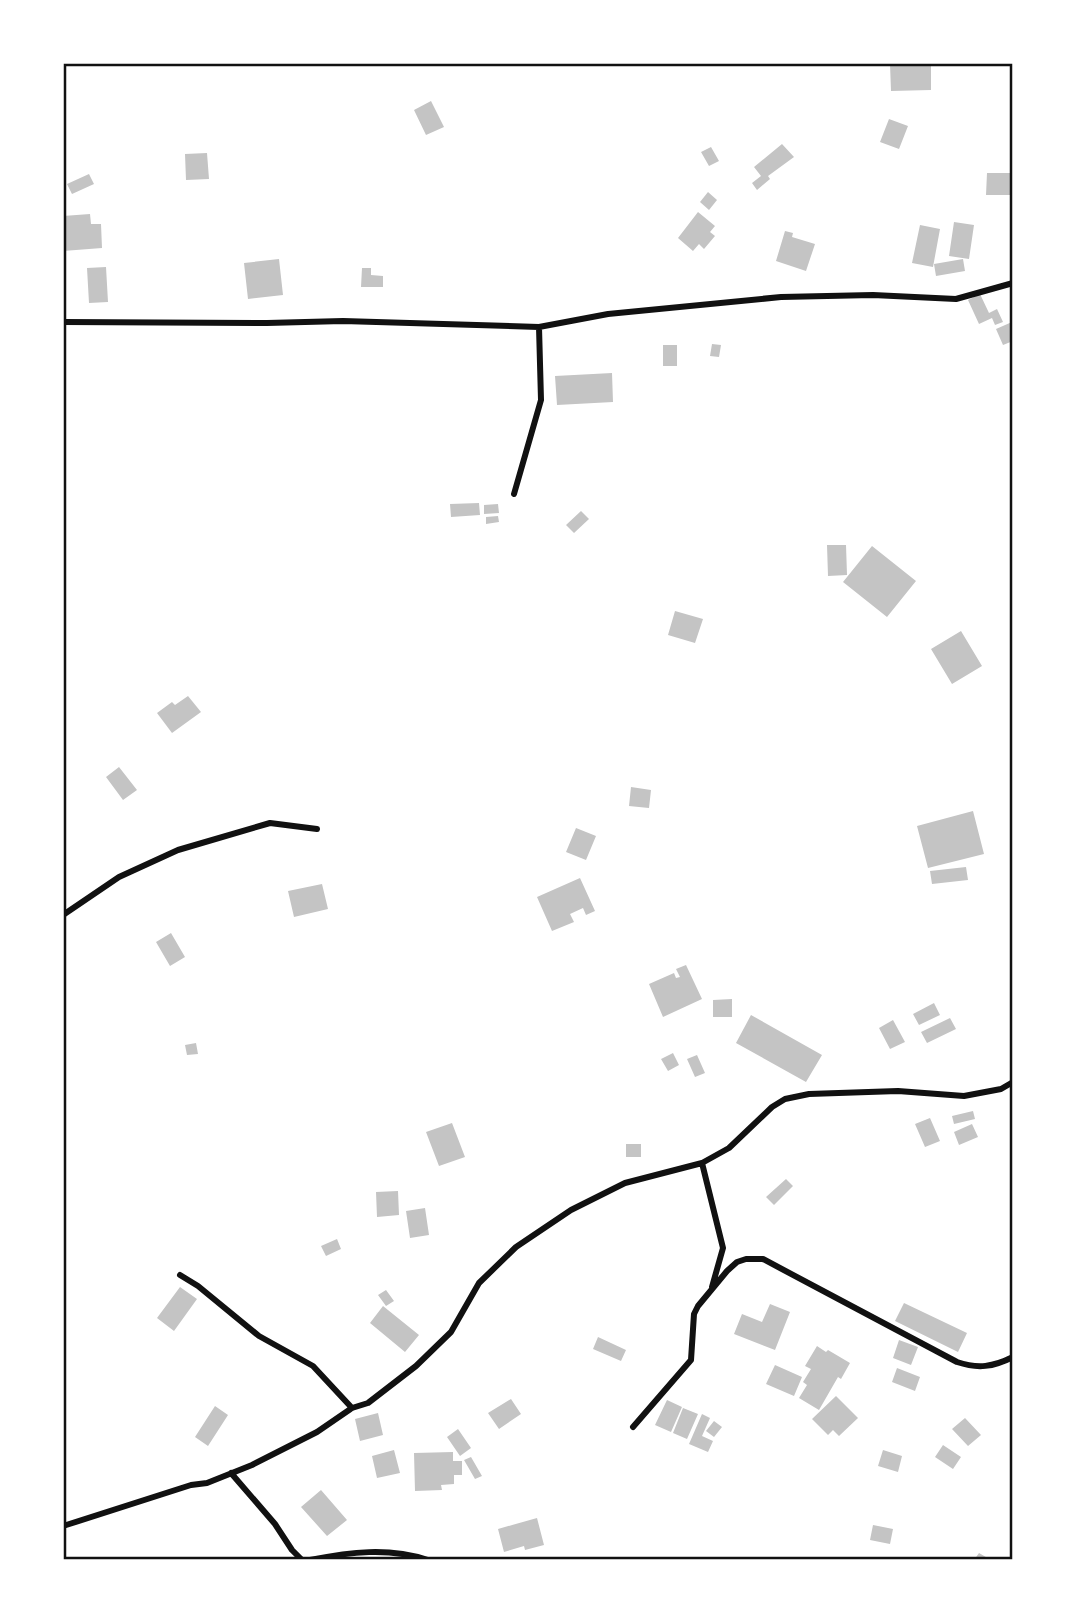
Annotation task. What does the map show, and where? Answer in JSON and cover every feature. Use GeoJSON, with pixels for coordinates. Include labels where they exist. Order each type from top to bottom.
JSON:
{"type":"FeatureCollection","features":[{"type":"Feature","properties":{"kind":"street"},"geometry":{"type":"LineString","coordinates":[[63,322],[343,321],[539,327],[608,314],[781,297],[873,295],[956,299],[1013,283]]}},
{"type":"Feature","properties":{"kind":"street"},"geometry":{"type":"LineString","coordinates":[[514,494],[541,400],[539,327]]}},
{"type":"Feature","properties":{"kind":"street"},"geometry":{"type":"LineString","coordinates":[[63,915],[119,877],[178,850],[270,822],[317,829]]}},
{"type":"Feature","properties":{"kind":"street"},"geometry":{"type":"LineString","coordinates":[[63,1526],[252,1465],[317,1432],[352,1408],[368,1403],[416,1366],[451,1332],[479,1283],[516,1247],[571,1210],[625,1183],[702,1163],[729,1148],[772,1107],[785,1099],[809,1094],[898,1091],[964,1096],[1001,1088],[1013,1082]]}},
{"type":"Feature","properties":{"kind":"street"},"geometry":{"type":"LineString","coordinates":[[702,1163],[723,1248],[711,1290]]}},
{"type":"Feature","properties":{"kind":"street"},"geometry":{"type":"LineString","coordinates":[[633,1427],[691,1360],[694,1314],[711,1290],[737,1262],[746,1259],[763,1259],[957,1362],[981,1368],[999,1365],[1013,1357]]}},
{"type":"Feature","properties":{"kind":"street"},"geometry":{"type":"LineString","coordinates":[[180,1275],[259,1336],[313,1366],[352,1408]]}},
{"type":"Feature","properties":{"kind":"street"},"geometry":{"type":"LineString","coordinates":[[231,1473],[275,1524],[299,1559],[303,1560]]}},
{"type":"Feature","properties":{"kind":"street"},"geometry":{"type":"LineString","coordinates":[[310,1560],[381,1551],[404,1552],[428,1560]]}},
{"type":"Feature","properties":{"kind":"building"},"geometry":{"type":"Polygon","coordinates":[[[931,63],[931,90],[891,91],[890,64],[931,63]]]}},
{"type":"Feature","properties":{"kind":"building"},"geometry":{"type":"Polygon","coordinates":[[[431,101],[444,127],[426,135],[414,110],[431,101]]]}},
{"type":"Feature","properties":{"kind":"building"},"geometry":{"type":"Polygon","coordinates":[[[889,119],[908,126],[899,149],[880,142],[889,119]]]}},
{"type":"Feature","properties":{"kind":"building"},"geometry":{"type":"Polygon","coordinates":[[[782,144],[794,157],[768,176],[770,179],[757,190],[752,183],[761,176],[754,167],[782,144]]]}},
{"type":"Feature","properties":{"kind":"building"},"geometry":{"type":"Polygon","coordinates":[[[711,147],[719,161],[709,166],[701,152],[711,147]]]}},
{"type":"Feature","properties":{"kind":"building"},"geometry":{"type":"Polygon","coordinates":[[[207,153],[209,179],[186,180],[185,154],[207,153]]]}},
{"type":"Feature","properties":{"kind":"building"},"geometry":{"type":"Polygon","coordinates":[[[987,173],[1013,173],[1013,195],[986,195],[987,173]]]}},
{"type":"Feature","properties":{"kind":"building"},"geometry":{"type":"Polygon","coordinates":[[[89,174],[94,184],[72,194],[67,184],[89,174]]]}},
{"type":"Feature","properties":{"kind":"building"},"geometry":{"type":"Polygon","coordinates":[[[708,192],[717,200],[709,210],[700,202],[708,192]]]}},
{"type":"Feature","properties":{"kind":"building"},"geometry":{"type":"Polygon","coordinates":[[[698,212],[715,226],[710,232],[715,236],[704,249],[699,244],[693,251],[678,238],[698,212]]]}},
{"type":"Feature","properties":{"kind":"building"},"geometry":{"type":"Polygon","coordinates":[[[90,214],[91,224],[101,224],[102,248],[63,251],[63,216],[90,214]]]}},
{"type":"Feature","properties":{"kind":"building"},"geometry":{"type":"Polygon","coordinates":[[[954,222],[974,225],[969,259],[949,256],[954,222]]]}},
{"type":"Feature","properties":{"kind":"building"},"geometry":{"type":"Polygon","coordinates":[[[920,225],[940,229],[933,267],[912,263],[920,225]]]}},
{"type":"Feature","properties":{"kind":"building"},"geometry":{"type":"Polygon","coordinates":[[[785,231],[793,233],[792,237],[815,244],[806,271],[776,261],[785,231]]]}},
{"type":"Feature","properties":{"kind":"building"},"geometry":{"type":"Polygon","coordinates":[[[279,259],[283,295],[248,299],[244,263],[279,259]]]}},
{"type":"Feature","properties":{"kind":"building"},"geometry":{"type":"Polygon","coordinates":[[[963,259],[965,271],[936,276],[934,264],[963,259]]]}},
{"type":"Feature","properties":{"kind":"building"},"geometry":{"type":"Polygon","coordinates":[[[106,267],[108,302],[89,303],[87,268],[106,267]]]}},
{"type":"Feature","properties":{"kind":"building"},"geometry":{"type":"Polygon","coordinates":[[[362,268],[371,268],[371,275],[383,276],[383,287],[361,287],[362,268]]]}},
{"type":"Feature","properties":{"kind":"building"},"geometry":{"type":"Polygon","coordinates":[[[980,294],[989,313],[997,309],[1003,322],[995,325],[992,318],[979,324],[968,300],[980,294]]]}},
{"type":"Feature","properties":{"kind":"building"},"geometry":{"type":"Polygon","coordinates":[[[1012,322],[1013,341],[1003,345],[996,329],[1012,322]]]}},
{"type":"Feature","properties":{"kind":"building"},"geometry":{"type":"Polygon","coordinates":[[[712,344],[721,345],[719,357],[710,356],[712,344]]]}},
{"type":"Feature","properties":{"kind":"building"},"geometry":{"type":"Polygon","coordinates":[[[663,345],[677,345],[677,366],[663,366],[663,345]]]}},
{"type":"Feature","properties":{"kind":"building"},"geometry":{"type":"Polygon","coordinates":[[[612,373],[613,402],[557,405],[555,376],[612,373]]]}},
{"type":"Feature","properties":{"kind":"building"},"geometry":{"type":"Polygon","coordinates":[[[479,503],[480,515],[451,517],[450,504],[479,503]]]}},
{"type":"Feature","properties":{"kind":"building"},"geometry":{"type":"Polygon","coordinates":[[[498,504],[499,513],[484,514],[484,505],[498,504]]]}},
{"type":"Feature","properties":{"kind":"building"},"geometry":{"type":"Polygon","coordinates":[[[581,511],[589,519],[574,533],[566,525],[581,511]]]}},
{"type":"Feature","properties":{"kind":"building"},"geometry":{"type":"Polygon","coordinates":[[[498,516],[499,522],[486,524],[486,517],[498,516]]]}},
{"type":"Feature","properties":{"kind":"building"},"geometry":{"type":"Polygon","coordinates":[[[827,545],[846,545],[847,575],[828,576],[827,545]]]}},
{"type":"Feature","properties":{"kind":"building"},"geometry":{"type":"Polygon","coordinates":[[[872,546],[916,581],[887,617],[843,582],[872,546]]]}},
{"type":"Feature","properties":{"kind":"building"},"geometry":{"type":"Polygon","coordinates":[[[675,611],[703,619],[695,643],[668,635],[675,611]]]}},
{"type":"Feature","properties":{"kind":"building"},"geometry":{"type":"Polygon","coordinates":[[[961,631],[982,666],[952,684],[931,649],[961,631]]]}},
{"type":"Feature","properties":{"kind":"building"},"geometry":{"type":"Polygon","coordinates":[[[188,696],[201,712],[172,733],[157,713],[172,702],[175,705],[188,696]]]}},
{"type":"Feature","properties":{"kind":"building"},"geometry":{"type":"Polygon","coordinates":[[[119,767],[137,790],[123,800],[106,777],[119,767]]]}},
{"type":"Feature","properties":{"kind":"building"},"geometry":{"type":"Polygon","coordinates":[[[631,787],[651,790],[649,808],[629,806],[631,787]]]}},
{"type":"Feature","properties":{"kind":"building"},"geometry":{"type":"Polygon","coordinates":[[[973,811],[984,854],[928,868],[917,826],[973,811]]]}},
{"type":"Feature","properties":{"kind":"building"},"geometry":{"type":"Polygon","coordinates":[[[576,828],[596,836],[586,860],[566,852],[576,828]]]}},
{"type":"Feature","properties":{"kind":"building"},"geometry":{"type":"Polygon","coordinates":[[[966,867],[968,880],[932,884],[930,871],[966,867]]]}},
{"type":"Feature","properties":{"kind":"building"},"geometry":{"type":"Polygon","coordinates":[[[580,878],[595,911],[586,915],[583,908],[570,914],[574,922],[552,931],[537,897],[580,878]]]}},
{"type":"Feature","properties":{"kind":"building"},"geometry":{"type":"Polygon","coordinates":[[[322,884],[328,909],[294,917],[288,891],[322,884]]]}},
{"type":"Feature","properties":{"kind":"building"},"geometry":{"type":"Polygon","coordinates":[[[171,933],[185,957],[170,966],[156,942],[171,933]]]}},
{"type":"Feature","properties":{"kind":"building"},"geometry":{"type":"Polygon","coordinates":[[[686,965],[702,999],[663,1017],[649,984],[674,973],[676,978],[680,977],[676,969],[686,965]]]}},
{"type":"Feature","properties":{"kind":"building"},"geometry":{"type":"Polygon","coordinates":[[[732,999],[732,1017],[713,1017],[713,1000],[732,999]]]}},
{"type":"Feature","properties":{"kind":"building"},"geometry":{"type":"Polygon","coordinates":[[[934,1003],[940,1015],[919,1025],[913,1014],[934,1003]]]}},
{"type":"Feature","properties":{"kind":"building"},"geometry":{"type":"Polygon","coordinates":[[[751,1015],[822,1055],[806,1082],[736,1043],[751,1015]]]}},
{"type":"Feature","properties":{"kind":"building"},"geometry":{"type":"Polygon","coordinates":[[[950,1018],[956,1029],[927,1043],[921,1032],[950,1018]]]}},
{"type":"Feature","properties":{"kind":"building"},"geometry":{"type":"Polygon","coordinates":[[[893,1020],[905,1042],[890,1049],[879,1028],[893,1020]]]}},
{"type":"Feature","properties":{"kind":"building"},"geometry":{"type":"Polygon","coordinates":[[[196,1043],[198,1054],[187,1055],[185,1045],[196,1043]]]}},
{"type":"Feature","properties":{"kind":"building"},"geometry":{"type":"Polygon","coordinates":[[[673,1053],[679,1065],[668,1071],[661,1059],[673,1053]]]}},
{"type":"Feature","properties":{"kind":"building"},"geometry":{"type":"Polygon","coordinates":[[[697,1055],[705,1073],[695,1077],[687,1059],[697,1055]]]}},
{"type":"Feature","properties":{"kind":"building"},"geometry":{"type":"Polygon","coordinates":[[[973,1111],[975,1119],[954,1124],[952,1116],[973,1111]]]}},
{"type":"Feature","properties":{"kind":"building"},"geometry":{"type":"Polygon","coordinates":[[[930,1118],[940,1141],[925,1147],[915,1124],[930,1118]]]}},
{"type":"Feature","properties":{"kind":"building"},"geometry":{"type":"Polygon","coordinates":[[[452,1123],[465,1157],[439,1166],[426,1132],[452,1123]]]}},
{"type":"Feature","properties":{"kind":"building"},"geometry":{"type":"Polygon","coordinates":[[[972,1124],[978,1137],[959,1145],[954,1132],[972,1124]]]}},
{"type":"Feature","properties":{"kind":"building"},"geometry":{"type":"Polygon","coordinates":[[[626,1144],[641,1144],[641,1157],[626,1157],[626,1144]]]}},
{"type":"Feature","properties":{"kind":"building"},"geometry":{"type":"Polygon","coordinates":[[[786,1179],[793,1186],[774,1205],[766,1197],[786,1179]]]}},
{"type":"Feature","properties":{"kind":"building"},"geometry":{"type":"Polygon","coordinates":[[[398,1191],[399,1215],[377,1217],[376,1192],[398,1191]]]}},
{"type":"Feature","properties":{"kind":"building"},"geometry":{"type":"Polygon","coordinates":[[[425,1208],[429,1235],[410,1238],[406,1211],[425,1208]]]}},
{"type":"Feature","properties":{"kind":"building"},"geometry":{"type":"Polygon","coordinates":[[[337,1239],[341,1249],[326,1256],[321,1246],[337,1239]]]}},
{"type":"Feature","properties":{"kind":"building"},"geometry":{"type":"Polygon","coordinates":[[[180,1287],[197,1299],[174,1331],[157,1318],[180,1287]]]}},
{"type":"Feature","properties":{"kind":"building"},"geometry":{"type":"Polygon","coordinates":[[[386,1290],[394,1301],[386,1306],[378,1295],[386,1290]]]}},
{"type":"Feature","properties":{"kind":"building"},"geometry":{"type":"Polygon","coordinates":[[[904,1303],[967,1333],[958,1352],[895,1321],[904,1303]]]}},
{"type":"Feature","properties":{"kind":"building"},"geometry":{"type":"Polygon","coordinates":[[[770,1304],[790,1312],[775,1350],[734,1334],[742,1314],[762,1322],[770,1304]]]}},
{"type":"Feature","properties":{"kind":"building"},"geometry":{"type":"Polygon","coordinates":[[[383,1306],[419,1335],[405,1352],[370,1323],[383,1306]]]}},
{"type":"Feature","properties":{"kind":"building"},"geometry":{"type":"Polygon","coordinates":[[[598,1337],[626,1350],[621,1361],[593,1349],[598,1337]]]}},
{"type":"Feature","properties":{"kind":"building"},"geometry":{"type":"Polygon","coordinates":[[[899,1340],[918,1347],[911,1365],[893,1358],[899,1340]]]}},
{"type":"Feature","properties":{"kind":"building"},"geometry":{"type":"Polygon","coordinates":[[[817,1346],[850,1363],[841,1379],[838,1377],[819,1410],[799,1398],[807,1385],[803,1382],[811,1369],[805,1366],[817,1346]]]}},
{"type":"Feature","properties":{"kind":"building"},"geometry":{"type":"Polygon","coordinates":[[[775,1365],[802,1377],[794,1396],[766,1384],[775,1365]]]}},
{"type":"Feature","properties":{"kind":"building"},"geometry":{"type":"Polygon","coordinates":[[[897,1368],[920,1377],[915,1391],[892,1382],[897,1368]]]}},
{"type":"Feature","properties":{"kind":"building"},"geometry":{"type":"Polygon","coordinates":[[[836,1396],[858,1418],[839,1436],[833,1430],[828,1435],[812,1419],[836,1396]]]}},
{"type":"Feature","properties":{"kind":"building"},"geometry":{"type":"Polygon","coordinates":[[[511,1399],[521,1414],[499,1429],[488,1413],[511,1399]]]}},
{"type":"Feature","properties":{"kind":"building"},"geometry":{"type":"Polygon","coordinates":[[[667,1400],[682,1407],[671,1432],[655,1425],[667,1400]]]}},
{"type":"Feature","properties":{"kind":"building"},"geometry":{"type":"Polygon","coordinates":[[[215,1406],[228,1415],[208,1446],[195,1437],[215,1406]]]}},
{"type":"Feature","properties":{"kind":"building"},"geometry":{"type":"Polygon","coordinates":[[[683,1408],[698,1414],[687,1439],[673,1433],[683,1408]]]}},
{"type":"Feature","properties":{"kind":"building"},"geometry":{"type":"Polygon","coordinates":[[[378,1413],[383,1435],[360,1441],[355,1419],[378,1413]]]}},
{"type":"Feature","properties":{"kind":"building"},"geometry":{"type":"Polygon","coordinates":[[[702,1414],[710,1418],[702,1436],[713,1441],[708,1452],[689,1444],[702,1414]]]}},
{"type":"Feature","properties":{"kind":"building"},"geometry":{"type":"Polygon","coordinates":[[[965,1418],[981,1435],[968,1446],[952,1429],[965,1418]]]}},
{"type":"Feature","properties":{"kind":"building"},"geometry":{"type":"Polygon","coordinates":[[[714,1421],[722,1427],[714,1437],[706,1431],[714,1421]]]}},
{"type":"Feature","properties":{"kind":"building"},"geometry":{"type":"Polygon","coordinates":[[[458,1429],[471,1448],[460,1456],[447,1437],[458,1429]]]}},
{"type":"Feature","properties":{"kind":"building"},"geometry":{"type":"Polygon","coordinates":[[[943,1445],[961,1457],[953,1469],[935,1457],[943,1445]]]}},
{"type":"Feature","properties":{"kind":"building"},"geometry":{"type":"Polygon","coordinates":[[[394,1450],[400,1473],[377,1478],[372,1456],[394,1450]]]}},
{"type":"Feature","properties":{"kind":"building"},"geometry":{"type":"Polygon","coordinates":[[[883,1450],[902,1456],[898,1472],[878,1466],[883,1450]]]}},
{"type":"Feature","properties":{"kind":"building"},"geometry":{"type":"Polygon","coordinates":[[[453,1452],[453,1461],[462,1461],[462,1475],[454,1475],[454,1484],[441,1485],[442,1490],[415,1491],[414,1453],[453,1452]]]}},
{"type":"Feature","properties":{"kind":"building"},"geometry":{"type":"Polygon","coordinates":[[[471,1457],[482,1476],[475,1479],[464,1460],[471,1457]]]}},
{"type":"Feature","properties":{"kind":"building"},"geometry":{"type":"Polygon","coordinates":[[[321,1490],[347,1520],[327,1536],[301,1507],[321,1490]]]}},
{"type":"Feature","properties":{"kind":"building"},"geometry":{"type":"Polygon","coordinates":[[[537,1518],[544,1545],[525,1550],[524,1546],[504,1552],[498,1529],[537,1518]]]}},
{"type":"Feature","properties":{"kind":"building"},"geometry":{"type":"Polygon","coordinates":[[[873,1525],[893,1529],[890,1544],[870,1540],[873,1525]]]}},
{"type":"Feature","properties":{"kind":"building"},"geometry":{"type":"Polygon","coordinates":[[[979,1553],[991,1560],[974,1560],[979,1553]]]}}]}
